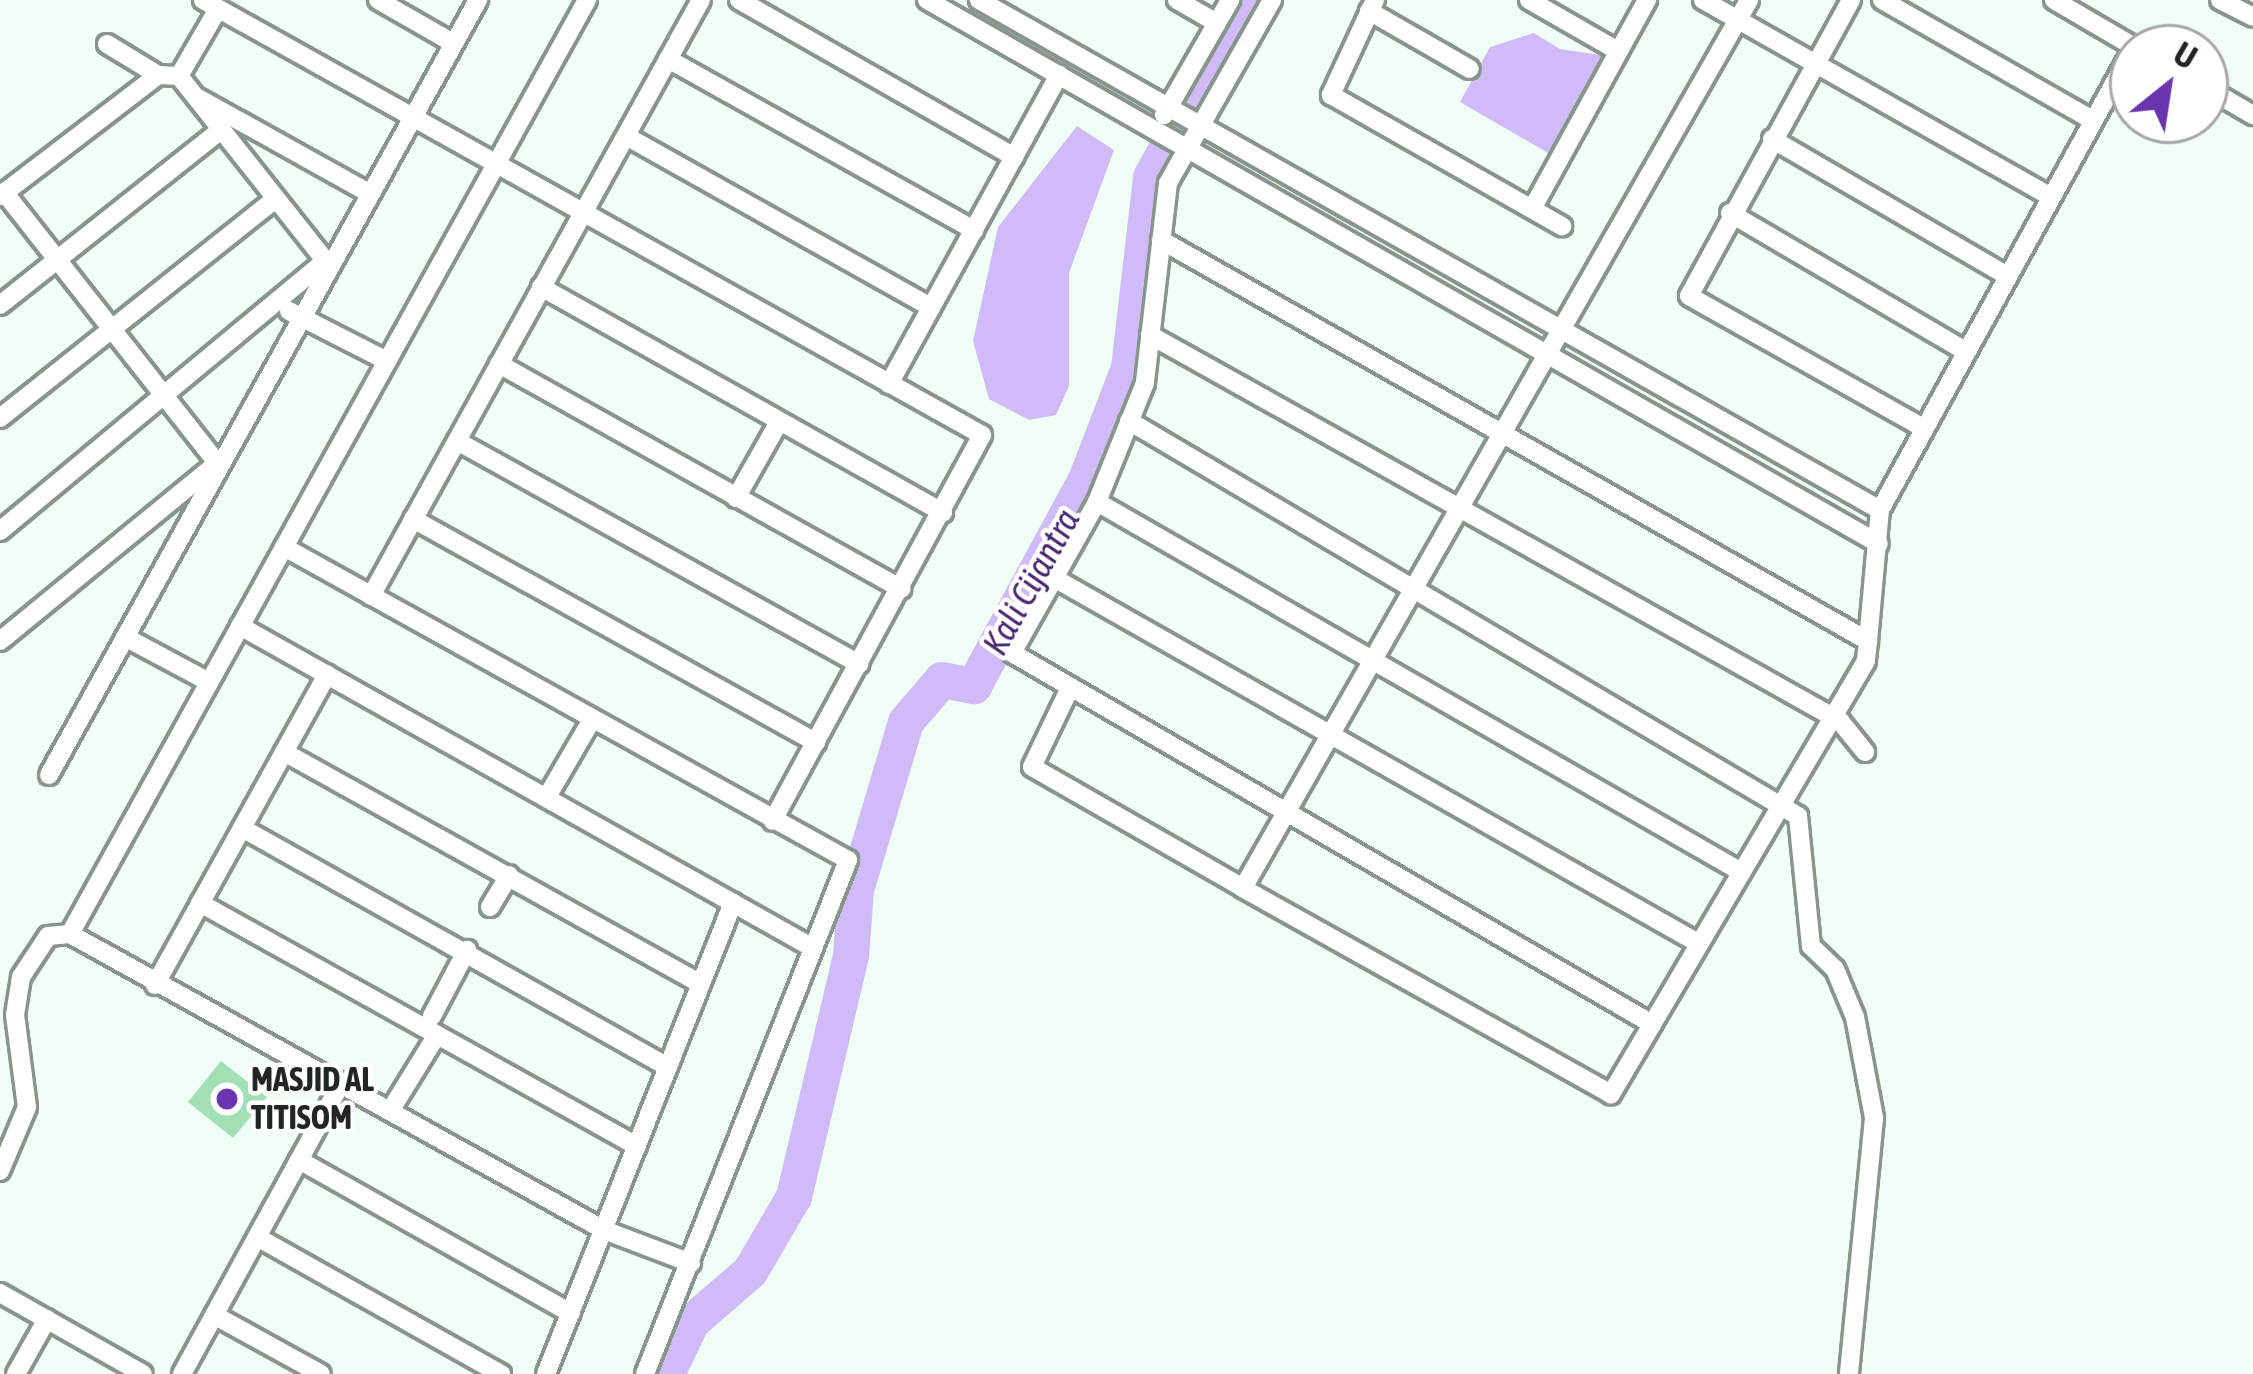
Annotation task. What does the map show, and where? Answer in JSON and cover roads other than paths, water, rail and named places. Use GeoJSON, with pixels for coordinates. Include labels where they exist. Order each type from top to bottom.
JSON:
{"type":"FeatureCollection","features":[{"type":"Feature","properties":{"kind":"street"},"geometry":{"type":"LineString","coordinates":[[378,0],[453,43]]}},
{"type":"Feature","properties":{"kind":"street"},"geometry":{"type":"LineString","coordinates":[[49,775],[327,263],[478,0]]}},
{"type":"Feature","properties":{"kind":"street"},"geometry":{"type":"LineString","coordinates":[[70,934],[587,0]]}},
{"type":"Feature","properties":{"kind":"street"},"geometry":{"type":"LineString","coordinates":[[371,596],[701,0]]}},
{"type":"Feature","properties":{"kind":"street"},"geometry":{"type":"LineString","coordinates":[[739,0],[1014,157]]}},
{"type":"Feature","properties":{"kind":"street"},"geometry":{"type":"LineString","coordinates":[[927,0],[1879,544]]}},
{"type":"Feature","properties":{"kind":"street"},"geometry":{"type":"LineString","coordinates":[[979,0],[1880,510]]}},
{"type":"Feature","properties":{"kind":"street"},"geometry":{"type":"LineString","coordinates":[[1177,0],[1217,23]]}},
{"type":"Feature","properties":{"kind":"street"},"geometry":{"type":"LineString","coordinates":[[1159,131],[1230,0]]}},
{"type":"Feature","properties":{"kind":"street"},"geometry":{"type":"LineString","coordinates":[[1272,0],[1183,145],[1164,195],[1150,334],[1129,421],[1097,502],[1012,653],[1287,817],[1652,1024]]}},
{"type":"Feature","properties":{"kind":"street"},"geometry":{"type":"LineString","coordinates":[[1529,0],[1618,51]]}},
{"type":"Feature","properties":{"kind":"street"},"geometry":{"type":"LineString","coordinates":[[1532,209],[1647,0]]}},
{"type":"Feature","properties":{"kind":"street"},"geometry":{"type":"LineString","coordinates":[[1703,0],[2049,196]]}},
{"type":"Feature","properties":{"kind":"street"},"geometry":{"type":"LineString","coordinates":[[1243,888],[1554,356],[1749,0]]}},
{"type":"Feature","properties":{"kind":"street"},"geometry":{"type":"LineString","coordinates":[[1851,0],[1691,280],[1692,302],[1918,425]]}},
{"type":"Feature","properties":{"kind":"street"},"geometry":{"type":"LineString","coordinates":[[1882,0],[2092,120]]}},
{"type":"Feature","properties":{"kind":"street"},"geometry":{"type":"LineString","coordinates":[[2054,0],[2109,32]]}},
{"type":"Feature","properties":{"kind":"street"},"geometry":{"type":"LineString","coordinates":[[2221,0],[2253,17]]}},
{"type":"Feature","properties":{"kind":"street"},"geometry":{"type":"LineString","coordinates":[[179,76],[210,4],[982,435],[772,821]]}},
{"type":"Feature","properties":{"kind":"street"},"geometry":{"type":"LineString","coordinates":[[1470,69],[1372,6],[1331,95],[1562,226]]}},
{"type":"Feature","properties":{"kind":"street"},"geometry":{"type":"LineString","coordinates":[[107,44],[158,75],[179,76]]}},
{"type":"Feature","properties":{"kind":"street"},"geometry":{"type":"LineString","coordinates":[[668,59],[974,230]]}},
{"type":"Feature","properties":{"kind":"street"},"geometry":{"type":"LineString","coordinates":[[158,75],[2,194],[218,464]]}},
{"type":"Feature","properties":{"kind":"street"},"geometry":{"type":"LineString","coordinates":[[889,384],[1059,75]]}},
{"type":"Feature","properties":{"kind":"street"},"geometry":{"type":"LineString","coordinates":[[179,76],[327,263]]}},
{"type":"Feature","properties":{"kind":"street"},"geometry":{"type":"LineString","coordinates":[[1069,690],[1032,767],[1603,1094],[1617,1088],[1868,641],[1880,510],[1918,425],[2109,91]]}},
{"type":"Feature","properties":{"kind":"street"},"geometry":{"type":"LineString","coordinates":[[193,95],[369,193]]}},
{"type":"Feature","properties":{"kind":"street"},"geometry":{"type":"LineString","coordinates":[[0,305],[220,130]]}},
{"type":"Feature","properties":{"kind":"street"},"geometry":{"type":"LineString","coordinates":[[626,136],[931,307]]}},
{"type":"Feature","properties":{"kind":"street"},"geometry":{"type":"LineString","coordinates":[[1772,139],[2004,274]]}},
{"type":"Feature","properties":{"kind":"street"},"geometry":{"type":"LineString","coordinates":[[0,418],[274,200]]}},
{"type":"Feature","properties":{"kind":"street"},"geometry":{"type":"LineString","coordinates":[[1730,213],[1962,349]]}},
{"type":"Feature","properties":{"kind":"street"},"geometry":{"type":"LineString","coordinates":[[1161,240],[1868,641]]}},
{"type":"Feature","properties":{"kind":"street"},"geometry":{"type":"LineString","coordinates":[[0,531],[169,400],[327,263]]}},
{"type":"Feature","properties":{"kind":"street"},"geometry":{"type":"LineString","coordinates":[[541,287],[943,513]]}},
{"type":"Feature","properties":{"kind":"street"},"geometry":{"type":"LineString","coordinates":[[277,304],[387,361]]}},
{"type":"Feature","properties":{"kind":"street"},"geometry":{"type":"LineString","coordinates":[[1150,334],[1830,715],[1865,752]]}},
{"type":"Feature","properties":{"kind":"street"},"geometry":{"type":"LineString","coordinates":[[499,364],[901,590]]}},
{"type":"Feature","properties":{"kind":"street"},"geometry":{"type":"LineString","coordinates":[[1129,421],[1780,800],[1802,824],[1823,961],[1855,1017],[1874,1118],[1849,1374]]}},
{"type":"Feature","properties":{"kind":"street"},"geometry":{"type":"LineString","coordinates":[[736,498],[779,422]]}},
{"type":"Feature","properties":{"kind":"street"},"geometry":{"type":"LineString","coordinates":[[457,441],[859,664]]}},
{"type":"Feature","properties":{"kind":"street"},"geometry":{"type":"LineString","coordinates":[[0,641],[218,464]]}},
{"type":"Feature","properties":{"kind":"street"},"geometry":{"type":"LineString","coordinates":[[1097,502],[1738,870]]}},
{"type":"Feature","properties":{"kind":"street"},"geometry":{"type":"LineString","coordinates":[[413,519],[816,742]]}},
{"type":"Feature","properties":{"kind":"street"},"geometry":{"type":"LineString","coordinates":[[284,547],[850,863],[645,1374]]}},
{"type":"Feature","properties":{"kind":"street"},"geometry":{"type":"LineString","coordinates":[[1054,578],[1332,741],[1698,943]]}},
{"type":"Feature","properties":{"kind":"street"},"geometry":{"type":"LineString","coordinates":[[240,626],[813,948]]}},
{"type":"Feature","properties":{"kind":"street"},"geometry":{"type":"LineString","coordinates":[[125,637],[209,682]]}},
{"type":"Feature","properties":{"kind":"street"},"geometry":{"type":"LineString","coordinates":[[155,985],[327,675]]}},
{"type":"Feature","properties":{"kind":"street"},"geometry":{"type":"LineString","coordinates":[[548,795],[591,721]]}},
{"type":"Feature","properties":{"kind":"street"},"geometry":{"type":"LineString","coordinates":[[284,752],[701,983]]}},
{"type":"Feature","properties":{"kind":"street"},"geometry":{"type":"LineString","coordinates":[[242,828],[668,1066]]}},
{"type":"Feature","properties":{"kind":"street"},"geometry":{"type":"LineString","coordinates":[[490,907],[509,875]]}},
{"type":"Feature","properties":{"kind":"street"},"geometry":{"type":"LineString","coordinates":[[200,903],[435,1025],[637,1146]]}},
{"type":"Feature","properties":{"kind":"street"},"geometry":{"type":"LineString","coordinates":[[546,1374],[733,903]]}},
{"type":"Feature","properties":{"kind":"street"},"geometry":{"type":"LineString","coordinates":[[0,1171],[27,1107],[15,1015],[21,976],[48,936],[70,934],[604,1230],[692,1262]]}},
{"type":"Feature","properties":{"kind":"street"},"geometry":{"type":"LineString","coordinates":[[391,1111],[467,950]]}},
{"type":"Feature","properties":{"kind":"street"},"geometry":{"type":"LineString","coordinates":[[182,1374],[342,1082]]}},
{"type":"Feature","properties":{"kind":"street"},"geometry":{"type":"LineString","coordinates":[[299,1160],[571,1312]]}},
{"type":"Feature","properties":{"kind":"street"},"geometry":{"type":"LineString","coordinates":[[257,1237],[501,1374]]}},
{"type":"Feature","properties":{"kind":"street"},"geometry":{"type":"LineString","coordinates":[[0,1293],[119,1368],[143,1374]]}},
{"type":"Feature","properties":{"kind":"street"},"geometry":{"type":"LineString","coordinates":[[214,1315],[321,1374]]}},
{"type":"Feature","properties":{"kind":"street"},"geometry":{"type":"LineString","coordinates":[[16,1374],[47,1319]]}},
{"type":"Feature","properties":{"kind":"waterway","name":"Kali Cijantra"},"geometry":{"type":"LineString","coordinates":[[667,1374],[692,1322],[750,1272],[794,1197],[851,955],[856,890],[906,722],[942,680],[974,686],[1086,480],[1129,368],[1151,177],[1249,0]]}},
{"type":"Feature","properties":{"kind":"place","name":"MASJID AL TITISOM"},"geometry":{"type":"Point","coordinates":[227,1099]}}]}
